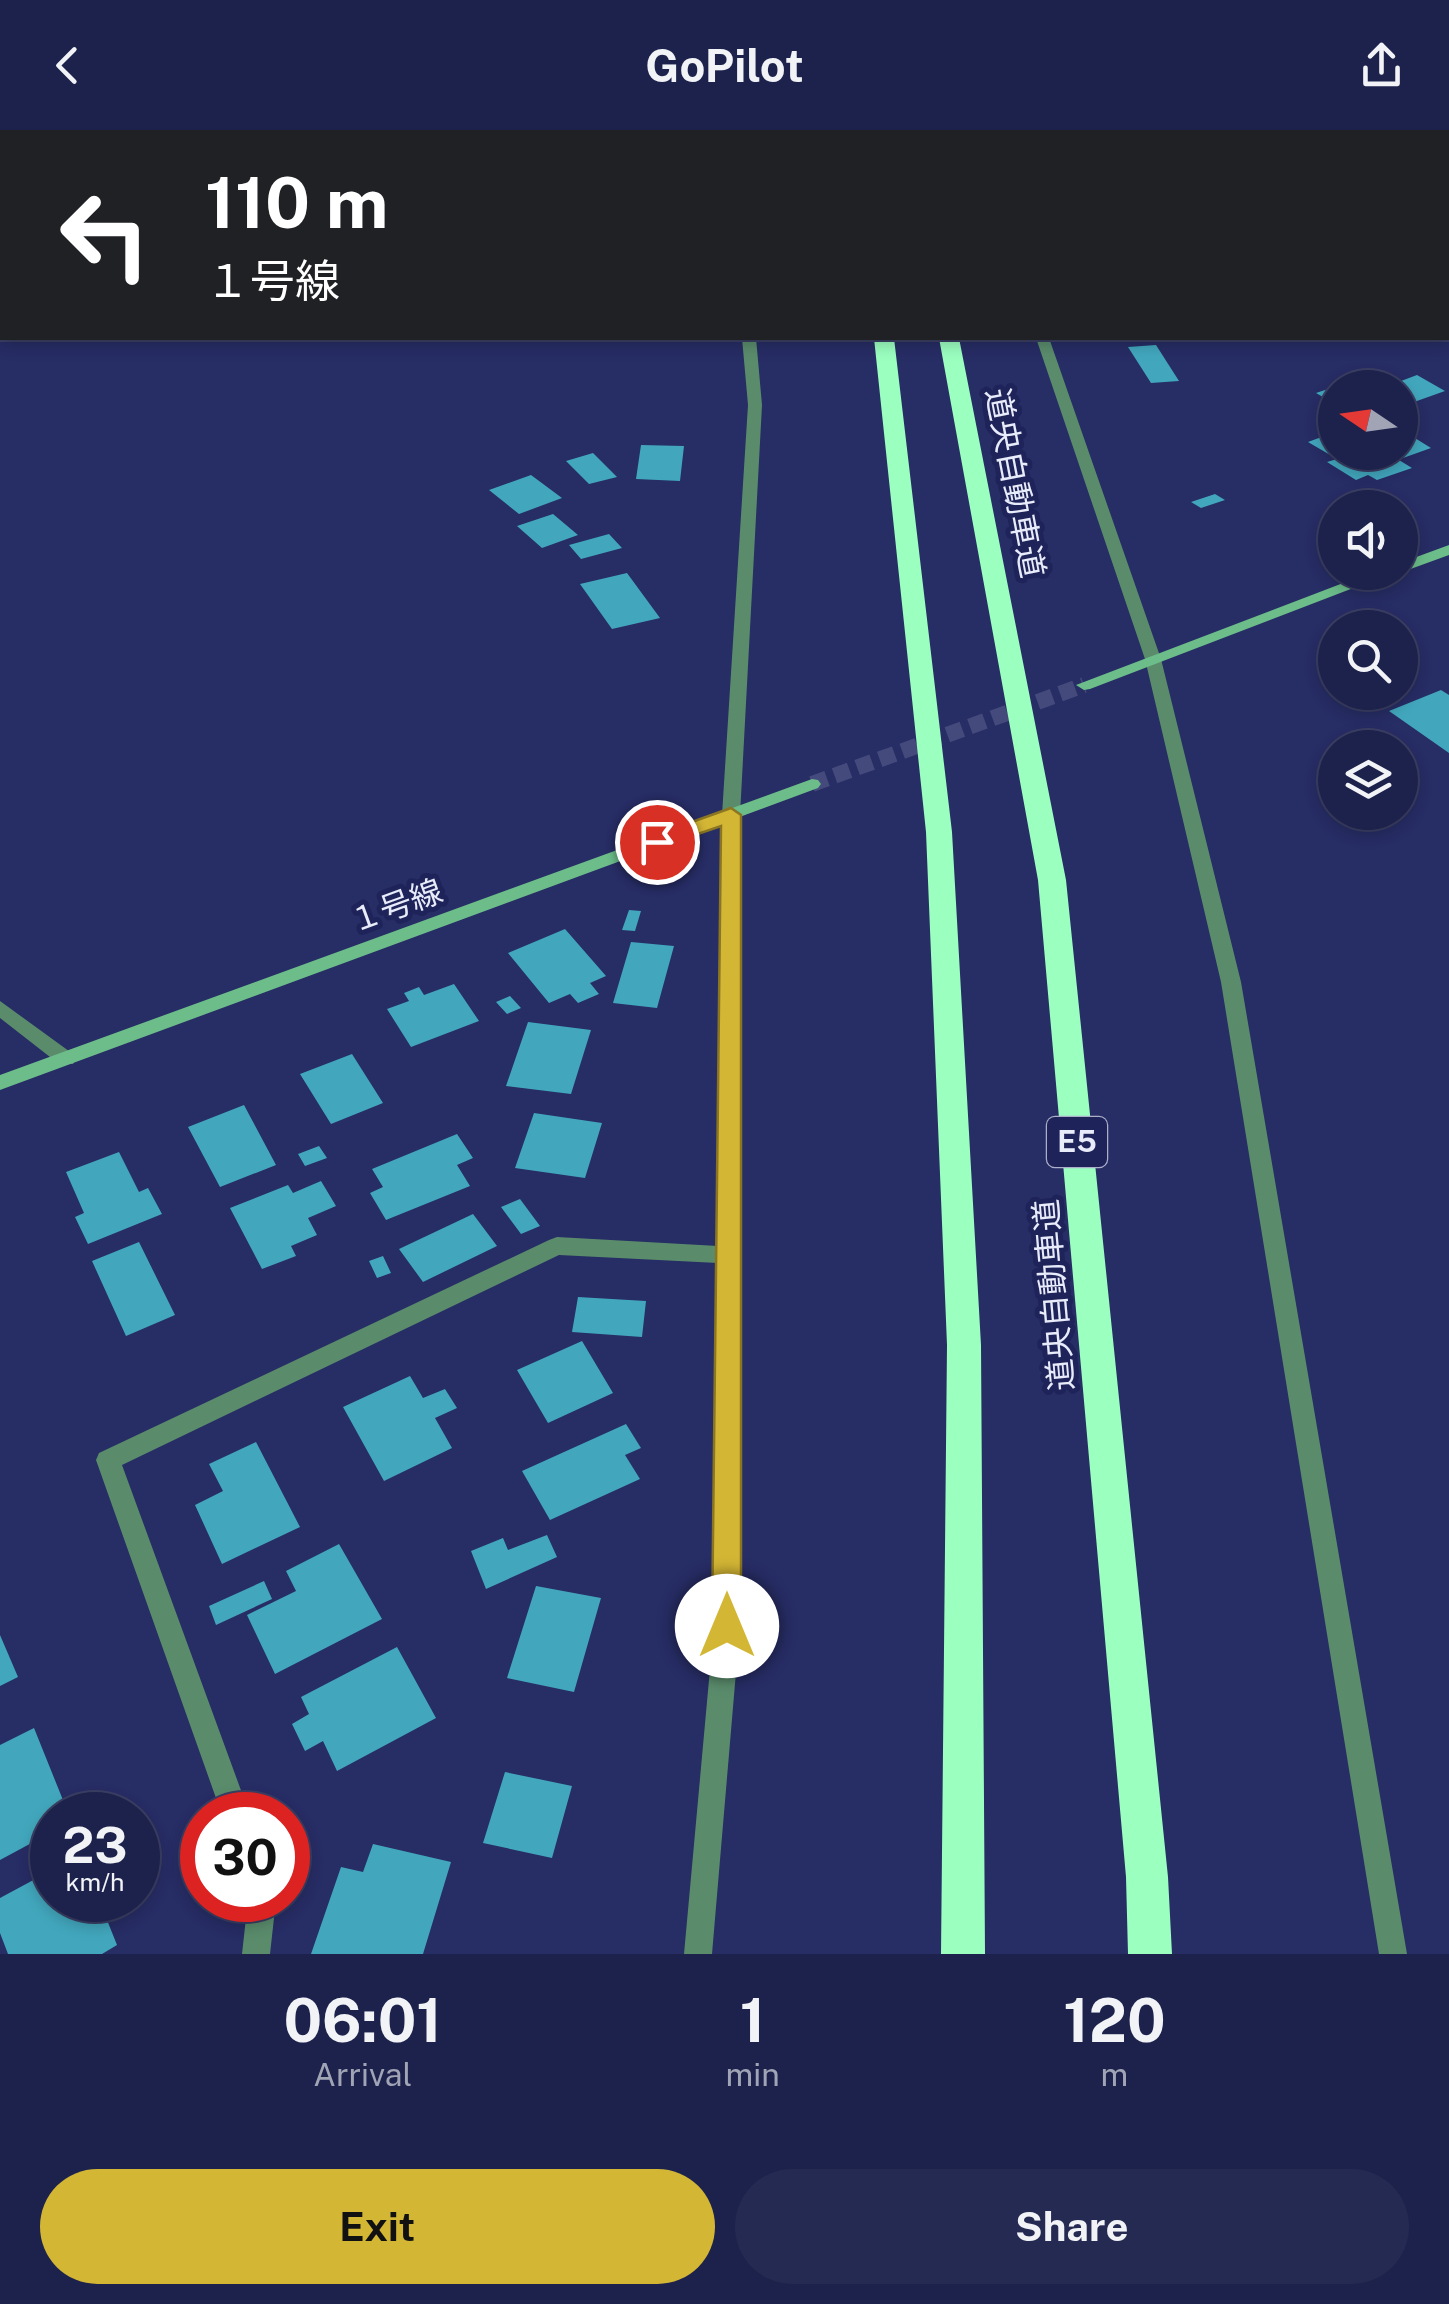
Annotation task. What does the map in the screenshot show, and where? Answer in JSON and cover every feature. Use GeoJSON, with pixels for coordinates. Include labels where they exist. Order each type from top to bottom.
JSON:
{"type":"FeatureCollection","features":[{"type":"Feature","properties":{"kind":"highway"},"geometry":{"type":"LineString","coordinates":[[884,340],[938,832],[944,931],[964,1345],[963,1954]]}},
{"type":"Feature","properties":{"kind":"highway","name":"道央自動車道"},"geometry":{"type":"LineString","coordinates":[[949,340],[1052,880],[1145,1857],[1150,1954]]}},
{"type":"Feature","properties":{"kind":"street"},"geometry":{"type":"LineString","coordinates":[[698,1954],[727,1626],[731,815],[755,405],[750,340]]}},
{"type":"Feature","properties":{"kind":"street"},"geometry":{"type":"LineString","coordinates":[[1043,340],[1153,659],[1232,982],[1392,1954]]}},
{"type":"Feature","properties":{"kind":"street"},"geometry":{"type":"LineString","coordinates":[[1418,561],[1449,550]]}},
{"type":"Feature","properties":{"kind":"street"},"geometry":{"type":"LineString","coordinates":[[1084,685],[1339,590]]}},
{"type":"Feature","properties":{"kind":"street","name":"１号線"},"geometry":{"type":"LineString","coordinates":[[0,1083],[812,784]]}},
{"type":"Feature","properties":{"kind":"street"},"geometry":{"type":"LineString","coordinates":[[0,1008],[66,1058]]}},
{"type":"Feature","properties":{"kind":"street"},"geometry":{"type":"LineString","coordinates":[[228,1792],[108,1460],[558,1246],[729,1256]]}},
{"type":"Feature","properties":{"kind":"street"},"geometry":{"type":"LineString","coordinates":[[256,1954],[260,1922]]}},
{"type":"Feature","properties":{"kind":"building"},"geometry":{"type":"Polygon","coordinates":[[[1156,345],[1179,381],[1151,383],[1128,347],[1156,345]]]}},
{"type":"Feature","properties":{"kind":"building"},"geometry":{"type":"Polygon","coordinates":[[[1418,376],[1445,391],[1418,401],[1418,376]]]}},
{"type":"Feature","properties":{"kind":"building"},"geometry":{"type":"Polygon","coordinates":[[[1418,440],[1431,448],[1418,453],[1418,440]]]}},
{"type":"Feature","properties":{"kind":"building"},"geometry":{"type":"Polygon","coordinates":[[[641,445],[684,446],[680,481],[636,479],[641,445]]]}},
{"type":"Feature","properties":{"kind":"building"},"geometry":{"type":"Polygon","coordinates":[[[593,453],[617,477],[589,484],[566,461],[593,453]]]}},
{"type":"Feature","properties":{"kind":"building"},"geometry":{"type":"Polygon","coordinates":[[[1340,470],[1406,470],[1377,480],[1368,475],[1356,480],[1340,470]]]}},
{"type":"Feature","properties":{"kind":"building"},"geometry":{"type":"Polygon","coordinates":[[[531,475],[562,498],[519,514],[489,490],[531,475]]]}},
{"type":"Feature","properties":{"kind":"building"},"geometry":{"type":"Polygon","coordinates":[[[1215,494],[1225,500],[1201,508],[1191,502],[1215,494]]]}},
{"type":"Feature","properties":{"kind":"building"},"geometry":{"type":"Polygon","coordinates":[[[553,514],[578,535],[542,548],[517,526],[553,514]]]}},
{"type":"Feature","properties":{"kind":"building"},"geometry":{"type":"Polygon","coordinates":[[[609,534],[622,548],[581,559],[569,545],[609,534]]]}},
{"type":"Feature","properties":{"kind":"building"},"geometry":{"type":"Polygon","coordinates":[[[627,573],[660,618],[612,629],[580,584],[627,573]]]}},
{"type":"Feature","properties":{"kind":"building"},"geometry":{"type":"Polygon","coordinates":[[[1441,690],[1449,695],[1449,753],[1389,711],[1418,710],[1418,699],[1441,690]]]}},
{"type":"Feature","properties":{"kind":"building"},"geometry":{"type":"Polygon","coordinates":[[[629,910],[641,911],[635,931],[622,930],[629,910]]]}},
{"type":"Feature","properties":{"kind":"building"},"geometry":{"type":"Polygon","coordinates":[[[565,929],[606,976],[590,983],[599,994],[578,1003],[570,994],[549,1003],[508,953],[565,929]]]}},
{"type":"Feature","properties":{"kind":"building"},"geometry":{"type":"Polygon","coordinates":[[[631,942],[674,946],[657,1008],[613,1003],[631,942]]]}},
{"type":"Feature","properties":{"kind":"building"},"geometry":{"type":"Polygon","coordinates":[[[454,984],[479,1021],[411,1047],[387,1009],[409,1001],[404,993],[419,987],[424,995],[454,984]]]}},
{"type":"Feature","properties":{"kind":"building"},"geometry":{"type":"Polygon","coordinates":[[[510,996],[521,1008],[507,1014],[496,1002],[510,996]]]}},
{"type":"Feature","properties":{"kind":"building"},"geometry":{"type":"Polygon","coordinates":[[[528,1022],[591,1030],[571,1094],[506,1086],[528,1022]]]}},
{"type":"Feature","properties":{"kind":"building"},"geometry":{"type":"Polygon","coordinates":[[[352,1054],[383,1103],[331,1124],[300,1074],[352,1054]]]}},
{"type":"Feature","properties":{"kind":"building"},"geometry":{"type":"Polygon","coordinates":[[[244,1105],[276,1165],[220,1187],[188,1127],[244,1105]]]}},
{"type":"Feature","properties":{"kind":"building"},"geometry":{"type":"Polygon","coordinates":[[[534,1113],[602,1123],[585,1178],[515,1168],[534,1113]]]}},
{"type":"Feature","properties":{"kind":"building"},"geometry":{"type":"Polygon","coordinates":[[[457,1134],[473,1158],[457,1165],[470,1186],[386,1220],[370,1193],[383,1187],[372,1169],[457,1134]]]}},
{"type":"Feature","properties":{"kind":"building"},"geometry":{"type":"Polygon","coordinates":[[[319,1146],[327,1158],[305,1166],[298,1154],[319,1146]]]}},
{"type":"Feature","properties":{"kind":"building"},"geometry":{"type":"Polygon","coordinates":[[[119,1152],[139,1192],[148,1188],[162,1214],[88,1244],[75,1217],[84,1213],[66,1172],[119,1152]]]}},
{"type":"Feature","properties":{"kind":"building"},"geometry":{"type":"Polygon","coordinates":[[[321,1181],[336,1206],[308,1218],[317,1235],[291,1246],[296,1256],[262,1269],[230,1208],[288,1185],[293,1193],[321,1181]]]}},
{"type":"Feature","properties":{"kind":"building"},"geometry":{"type":"Polygon","coordinates":[[[520,1199],[540,1226],[521,1234],[501,1207],[520,1199]]]}},
{"type":"Feature","properties":{"kind":"building"},"geometry":{"type":"Polygon","coordinates":[[[473,1214],[497,1246],[423,1282],[399,1249],[473,1214]]]}},
{"type":"Feature","properties":{"kind":"building"},"geometry":{"type":"Polygon","coordinates":[[[139,1242],[175,1315],[126,1336],[92,1261],[139,1242]]]}},
{"type":"Feature","properties":{"kind":"building"},"geometry":{"type":"Polygon","coordinates":[[[383,1256],[391,1273],[377,1278],[369,1261],[383,1256]]]}},
{"type":"Feature","properties":{"kind":"building"},"geometry":{"type":"Polygon","coordinates":[[[578,1297],[646,1301],[642,1337],[572,1332],[578,1297]]]}},
{"type":"Feature","properties":{"kind":"building"},"geometry":{"type":"Polygon","coordinates":[[[582,1341],[613,1393],[548,1423],[517,1370],[582,1341]]]}},
{"type":"Feature","properties":{"kind":"building"},"geometry":{"type":"Polygon","coordinates":[[[410,1376],[423,1398],[445,1389],[457,1408],[435,1418],[452,1448],[384,1481],[343,1407],[410,1376]]]}},
{"type":"Feature","properties":{"kind":"building"},"geometry":{"type":"Polygon","coordinates":[[[626,1424],[641,1448],[625,1455],[640,1479],[550,1520],[522,1471],[626,1424]]]}},
{"type":"Feature","properties":{"kind":"building"},"geometry":{"type":"Polygon","coordinates":[[[256,1442],[300,1527],[222,1564],[195,1505],[223,1491],[209,1464],[256,1442]]]}},
{"type":"Feature","properties":{"kind":"building"},"geometry":{"type":"Polygon","coordinates":[[[547,1535],[557,1557],[486,1589],[471,1551],[503,1538],[508,1550],[547,1535]]]}},
{"type":"Feature","properties":{"kind":"building"},"geometry":{"type":"Polygon","coordinates":[[[339,1544],[382,1619],[275,1674],[247,1615],[296,1591],[286,1571],[339,1544]]]}},
{"type":"Feature","properties":{"kind":"building"},"geometry":{"type":"Polygon","coordinates":[[[264,1581],[272,1599],[216,1625],[209,1606],[264,1581]]]}},
{"type":"Feature","properties":{"kind":"building"},"geometry":{"type":"Polygon","coordinates":[[[536,1586],[601,1598],[574,1692],[507,1678],[536,1586]]]}},
{"type":"Feature","properties":{"kind":"building"},"geometry":{"type":"Polygon","coordinates":[[[0,1635],[18,1677],[0,1686],[0,1635]]]}},
{"type":"Feature","properties":{"kind":"building"},"geometry":{"type":"Polygon","coordinates":[[[397,1647],[436,1718],[337,1771],[323,1741],[305,1751],[292,1724],[309,1714],[301,1697],[397,1647]]]}},
{"type":"Feature","properties":{"kind":"building"},"geometry":{"type":"Polygon","coordinates":[[[34,1728],[60,1792],[30,1792],[30,1844],[0,1860],[0,1745],[34,1728]]]}},
{"type":"Feature","properties":{"kind":"building"},"geometry":{"type":"Polygon","coordinates":[[[505,1772],[572,1786],[552,1858],[483,1843],[505,1772]]]}},
{"type":"Feature","properties":{"kind":"building"},"geometry":{"type":"Polygon","coordinates":[[[373,1844],[451,1862],[423,1954],[311,1954],[341,1867],[363,1872],[373,1844]]]}},
{"type":"Feature","properties":{"kind":"building"},"geometry":{"type":"Polygon","coordinates":[[[30,1882],[30,1922],[108,1922],[117,1945],[102,1954],[8,1954],[0,1933],[0,1898],[30,1882]]]}},
{"type":"Feature","properties":{"kind":"tunnel"},"geometry":{"type":"LineString","coordinates":[[812,784],[1084,685]]}},
{"type":"Feature","properties":{"kind":"route"},"geometry":{"type":"LineString","coordinates":[[657,842],[731,815],[727,1626]]}}]}
